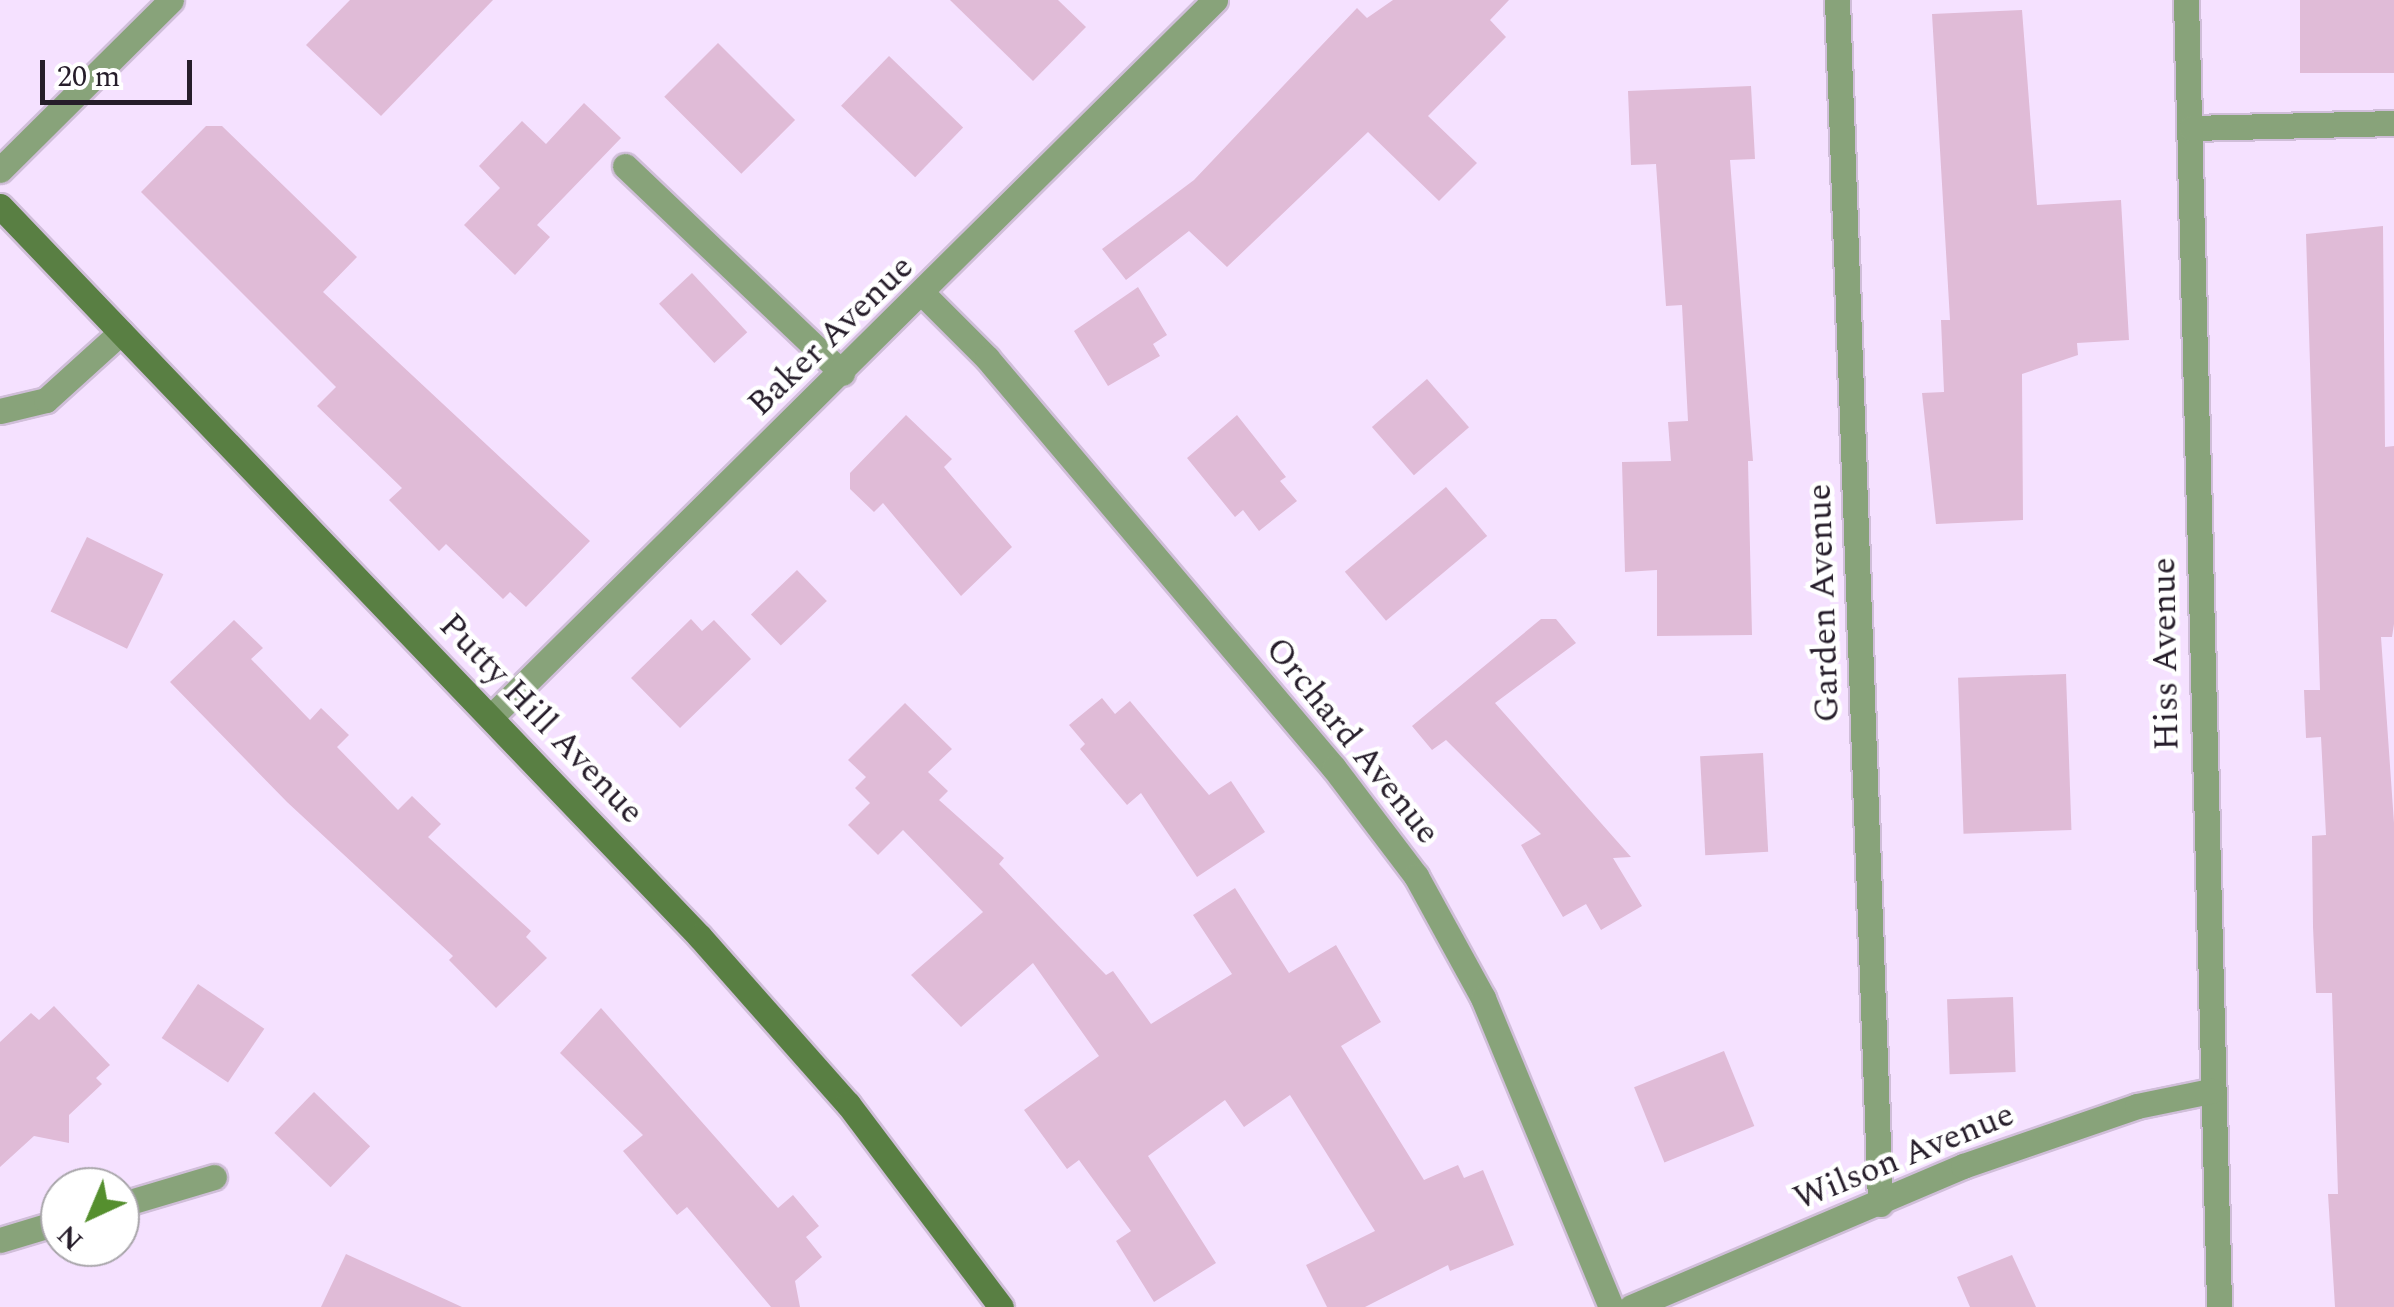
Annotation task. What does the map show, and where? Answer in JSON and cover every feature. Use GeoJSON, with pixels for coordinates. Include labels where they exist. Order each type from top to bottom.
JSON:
{"type":"FeatureCollection","features":[{"type":"Feature","properties":{"kind":"main road","name":"Putty Hill Avenue"},"geometry":{"type":"LineString","coordinates":[[0,206],[491,717],[784,1030],[910,1180],[1001,1307]]}},
{"type":"Feature","properties":{"kind":"street"},"geometry":{"type":"LineString","coordinates":[[0,170],[171,0]]}},
{"type":"Feature","properties":{"kind":"street","name":"Baker Avenue"},"geometry":{"type":"LineString","coordinates":[[491,717],[923,294],[1215,0]]}},
{"type":"Feature","properties":{"kind":"street","name":"Garden Avenue"},"geometry":{"type":"LineString","coordinates":[[1838,0],[1880,1204]]}},
{"type":"Feature","properties":{"kind":"street","name":"Hiss Avenue"},"geometry":{"type":"LineString","coordinates":[[2186,0],[2219,1307]]}},
{"type":"Feature","properties":{"kind":"street"},"geometry":{"type":"LineString","coordinates":[[2190,128],[2394,123]]}},
{"type":"Feature","properties":{"kind":"street"},"geometry":{"type":"LineString","coordinates":[[624,166],[842,373]]}},
{"type":"Feature","properties":{"kind":"street","name":"Orchard Avenue"},"geometry":{"type":"LineString","coordinates":[[923,294],[987,358],[1308,737],[1416,876],[1483,998],[1611,1307]]}},
{"type":"Feature","properties":{"kind":"street"},"geometry":{"type":"LineString","coordinates":[[0,412],[46,400],[121,332]]}},
{"type":"Feature","properties":{"kind":"street","name":"Wilson Avenue"},"geometry":{"type":"LineString","coordinates":[[1631,1307],[1964,1166],[2102,1118],[2211,1091]]}},
{"type":"Feature","properties":{"kind":"street"},"geometry":{"type":"LineString","coordinates":[[140,1198],[214,1177]]}},
{"type":"Feature","properties":{"kind":"street"},"geometry":{"type":"LineString","coordinates":[[0,1240],[40,1228]]}},
{"type":"Feature","properties":{"kind":"building"},"geometry":{"type":"Polygon","coordinates":[[[350,0],[493,0],[381,116],[306,45],[350,0]]]}},
{"type":"Feature","properties":{"kind":"building"},"geometry":{"type":"Polygon","coordinates":[[[950,0],[1058,0],[1086,27],[1033,81],[950,0]]]}},
{"type":"Feature","properties":{"kind":"building"},"geometry":{"type":"Polygon","coordinates":[[[1393,0],[1509,0],[1490,20],[1506,37],[1428,116],[1477,163],[1439,201],[1368,132],[1227,267],[1189,231],[1126,280],[1102,249],[1194,180],[1357,8],[1367,18],[1393,0]]]}},
{"type":"Feature","properties":{"kind":"building"},"geometry":{"type":"Polygon","coordinates":[[[2300,0],[2394,0],[2394,73],[2300,73],[2300,0]]]}},
{"type":"Feature","properties":{"kind":"building"},"geometry":{"type":"Polygon","coordinates":[[[2022,10],[2037,205],[2121,200],[2129,340],[2077,343],[2078,355],[2022,374],[2023,520],[1936,524],[1922,393],[1944,392],[1941,320],[1950,320],[1932,14],[2022,10]]]}},
{"type":"Feature","properties":{"kind":"building"},"geometry":{"type":"Polygon","coordinates":[[[718,43],[795,120],[741,174],[664,97],[718,43]]]}},
{"type":"Feature","properties":{"kind":"building"},"geometry":{"type":"Polygon","coordinates":[[[889,56],[963,128],[915,177],[841,106],[889,56]]]}},
{"type":"Feature","properties":{"kind":"building"},"geometry":{"type":"Polygon","coordinates":[[[1751,86],[1755,159],[1730,160],[1753,461],[1748,461],[1752,635],[1657,636],[1657,570],[1625,572],[1622,462],[1671,461],[1668,422],[1688,421],[1682,305],[1666,306],[1656,164],[1631,165],[1628,91],[1751,86]]]}},
{"type":"Feature","properties":{"kind":"building"},"geometry":{"type":"Polygon","coordinates":[[[584,103],[621,138],[537,225],[550,237],[515,275],[464,225],[500,188],[479,166],[522,121],[546,144],[584,103]]]}},
{"type":"Feature","properties":{"kind":"building"},"geometry":{"type":"Polygon","coordinates":[[[206,126],[222,126],[357,257],[323,292],[590,541],[526,607],[510,592],[503,599],[446,544],[439,551],[389,500],[402,488],[317,406],[336,387],[141,192],[206,126]]]}},
{"type":"Feature","properties":{"kind":"building"},"geometry":{"type":"Polygon","coordinates":[[[2383,226],[2385,447],[2394,446],[2394,624],[2392,637],[2381,637],[2394,823],[2394,1307],[2335,1307],[2328,1194],[2338,1194],[2332,993],[2316,993],[2313,927],[2312,836],[2326,835],[2321,737],[2306,738],[2304,690],[2320,690],[2306,234],[2383,226]]]}},
{"type":"Feature","properties":{"kind":"building"},"geometry":{"type":"Polygon","coordinates":[[[692,273],[747,332],[714,363],[659,304],[692,273]]]}},
{"type":"Feature","properties":{"kind":"building"},"geometry":{"type":"Polygon","coordinates":[[[1138,287],[1167,335],[1153,344],[1160,356],[1108,386],[1074,331],[1138,287]]]}},
{"type":"Feature","properties":{"kind":"building"},"geometry":{"type":"Polygon","coordinates":[[[1427,379],[1469,427],[1414,475],[1372,427],[1427,379]]]}},
{"type":"Feature","properties":{"kind":"building"},"geometry":{"type":"Polygon","coordinates":[[[906,415],[952,459],[944,467],[1012,547],[961,596],[883,503],[874,512],[850,489],[850,473],[906,415]]]}},
{"type":"Feature","properties":{"kind":"building"},"geometry":{"type":"Polygon","coordinates":[[[1237,415],[1286,477],[1280,481],[1297,501],[1259,531],[1243,510],[1235,517],[1187,458],[1237,415]]]}},
{"type":"Feature","properties":{"kind":"building"},"geometry":{"type":"Polygon","coordinates":[[[1446,487],[1487,536],[1386,621],[1345,572],[1446,487]]]}},
{"type":"Feature","properties":{"kind":"building"},"geometry":{"type":"Polygon","coordinates":[[[87,537],[163,574],[127,649],[51,612],[87,537]]]}},
{"type":"Feature","properties":{"kind":"building"},"geometry":{"type":"Polygon","coordinates":[[[797,570],[827,601],[781,645],[751,614],[797,570]]]}},
{"type":"Feature","properties":{"kind":"building"},"geometry":{"type":"Polygon","coordinates":[[[691,619],[702,631],[714,620],[751,659],[680,728],[631,678],[691,619]]]}},
{"type":"Feature","properties":{"kind":"building"},"geometry":{"type":"Polygon","coordinates":[[[1541,619],[1556,619],[1576,643],[1495,703],[1631,857],[1613,858],[1642,906],[1601,930],[1586,904],[1563,917],[1521,845],[1541,834],[1446,740],[1432,750],[1412,726],[1541,619]]]}},
{"type":"Feature","properties":{"kind":"building"},"geometry":{"type":"Polygon","coordinates":[[[234,620],[263,648],[251,659],[310,720],[321,708],[349,735],[337,747],[398,810],[412,796],[441,824],[428,837],[531,931],[526,937],[547,958],[496,1008],[449,960],[453,956],[287,802],[170,682],[234,620]]]}},
{"type":"Feature","properties":{"kind":"building"},"geometry":{"type":"Polygon","coordinates":[[[2066,674],[2071,830],[1964,834],[1958,678],[2066,674]]]}},
{"type":"Feature","properties":{"kind":"building"},"geometry":{"type":"Polygon","coordinates":[[[1102,698],[1115,714],[1130,701],[1209,795],[1231,781],[1265,832],[1197,877],[1141,793],[1127,805],[1080,749],[1085,744],[1069,725],[1102,698]]]}},
{"type":"Feature","properties":{"kind":"building"},"geometry":{"type":"Polygon","coordinates":[[[905,703],[952,749],[928,772],[948,791],[939,800],[1004,858],[999,864],[1106,975],[1113,971],[1151,1024],[1232,974],[1193,915],[1235,888],[1289,973],[1336,945],[1381,1022],[1341,1046],[1424,1180],[1458,1165],[1464,1178],[1483,1170],[1514,1245],[1450,1271],[1448,1265],[1365,1307],[1327,1307],[1306,1265],[1375,1231],[1290,1095],[1244,1127],[1225,1100],[1148,1156],[1216,1263],[1154,1302],[1116,1241],[1131,1231],[1079,1160],[1067,1169],[1024,1110],[1099,1056],[1033,963],[961,1027],[911,975],[983,912],[903,830],[878,855],[848,825],[870,803],[855,788],[866,777],[848,760],[905,703]]]}},
{"type":"Feature","properties":{"kind":"building"},"geometry":{"type":"Polygon","coordinates":[[[1763,753],[1768,852],[1705,855],[1700,756],[1763,753]]]}},
{"type":"Feature","properties":{"kind":"building"},"geometry":{"type":"Polygon","coordinates":[[[198,984],[264,1029],[228,1083],[162,1038],[198,984]]]}},
{"type":"Feature","properties":{"kind":"building"},"geometry":{"type":"Polygon","coordinates":[[[2013,997],[2016,1072],[1950,1074],[1947,999],[2013,997]]]}},
{"type":"Feature","properties":{"kind":"building"},"geometry":{"type":"Polygon","coordinates":[[[54,1006],[110,1065],[96,1078],[102,1084],[69,1115],[69,1143],[34,1136],[0,1167],[0,1042],[31,1013],[39,1020],[54,1006]]]}},
{"type":"Feature","properties":{"kind":"building"},"geometry":{"type":"Polygon","coordinates":[[[601,1008],[778,1208],[793,1195],[819,1226],[806,1237],[822,1257],[795,1281],[800,1307],[771,1307],[687,1207],[677,1215],[623,1151],[643,1135],[560,1053],[601,1008]]]}},
{"type":"Feature","properties":{"kind":"building"},"geometry":{"type":"Polygon","coordinates":[[[1724,1051],[1754,1126],[1664,1162],[1634,1087],[1724,1051]]]}},
{"type":"Feature","properties":{"kind":"building"},"geometry":{"type":"Polygon","coordinates":[[[314,1092],[370,1146],[331,1187],[274,1133],[314,1092]]]}},
{"type":"Feature","properties":{"kind":"building"},"geometry":{"type":"Polygon","coordinates":[[[346,1254],[462,1307],[321,1307],[346,1254]]]}},
{"type":"Feature","properties":{"kind":"building"},"geometry":{"type":"Polygon","coordinates":[[[2012,1255],[2036,1307],[1970,1307],[1957,1277],[2012,1255]]]}}]}
